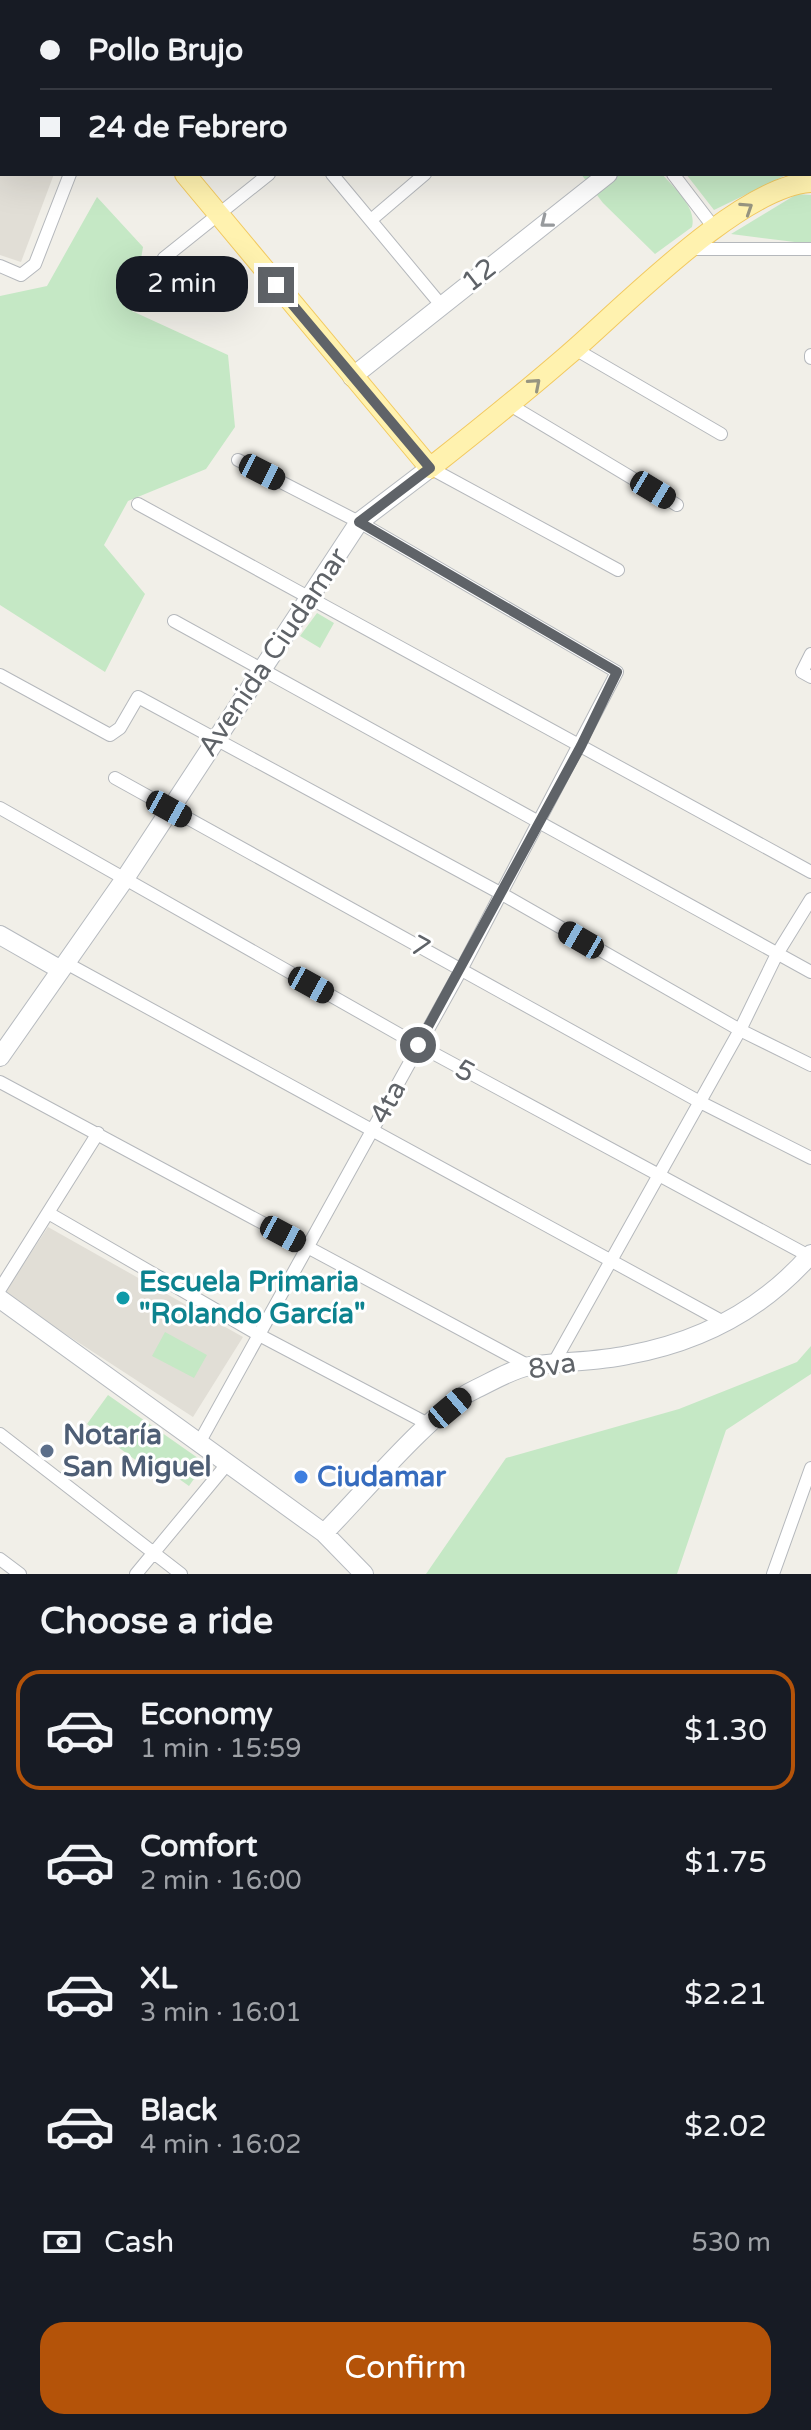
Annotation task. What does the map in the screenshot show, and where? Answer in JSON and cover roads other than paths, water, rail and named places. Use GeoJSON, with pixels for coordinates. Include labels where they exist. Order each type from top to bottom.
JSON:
{"type":"FeatureCollection","features":[{"type":"Feature","properties":{"kind":"main road"},"geometry":{"type":"LineString","coordinates":[[187,176],[430,468]]}},
{"type":"Feature","properties":{"kind":"main road","name":"12"},"geometry":{"type":"LineString","coordinates":[[352,377],[605,176]]}},
{"type":"Feature","properties":{"kind":"main road","name":"Avenida Ciudamar"},"geometry":{"type":"LineString","coordinates":[[0,1057],[124,880],[359,522],[510,405],[715,229],[768,195],[811,182]]}},
{"type":"Feature","properties":{"kind":"main road"},"geometry":{"type":"LineString","coordinates":[[0,935],[63,966]]}},
{"type":"Feature","properties":{"kind":"main road","name":"8va"},"geometry":{"type":"LineString","coordinates":[[324,1533],[430,1425],[470,1391],[529,1366],[552,1366],[628,1355],[692,1340],[727,1324],[766,1296],[810,1255]]}},
{"type":"Feature","properties":{"kind":"main road"},"geometry":{"type":"LineString","coordinates":[[3,1308],[324,1533],[364,1574]]}},
{"type":"Feature","properties":{"kind":"street"},"geometry":{"type":"LineString","coordinates":[[0,266],[21,275],[35,264],[69,176]]}},
{"type":"Feature","properties":{"kind":"street"},"geometry":{"type":"LineString","coordinates":[[143,296],[164,258],[267,176]]}},
{"type":"Feature","properties":{"kind":"street"},"geometry":{"type":"LineString","coordinates":[[334,176],[441,305]]}},
{"type":"Feature","properties":{"kind":"street"},"geometry":{"type":"LineString","coordinates":[[371,220],[423,176]]}},
{"type":"Feature","properties":{"kind":"street"},"geometry":{"type":"LineString","coordinates":[[675,176],[715,229]]}},
{"type":"Feature","properties":{"kind":"street"},"geometry":{"type":"LineString","coordinates":[[690,249],[811,249]]}},
{"type":"Feature","properties":{"kind":"street"},"geometry":{"type":"LineString","coordinates":[[575,349],[721,434]]}},
{"type":"Feature","properties":{"kind":"street"},"geometry":{"type":"LineString","coordinates":[[510,405],[677,505]]}},
{"type":"Feature","properties":{"kind":"street"},"geometry":{"type":"LineString","coordinates":[[238,460],[359,522]]}},
{"type":"Feature","properties":{"kind":"street"},"geometry":{"type":"LineString","coordinates":[[430,468],[618,570]]}},
{"type":"Feature","properties":{"kind":"street"},"geometry":{"type":"LineString","coordinates":[[138,504],[310,594],[811,872]]}},
{"type":"Feature","properties":{"kind":"street","name":"4ta"},"geometry":{"type":"LineString","coordinates":[[199,1443],[310,1249],[581,746],[617,672],[359,522]]}},
{"type":"Feature","properties":{"kind":"street"},"geometry":{"type":"LineString","coordinates":[[174,621],[263,667],[811,972]]}},
{"type":"Feature","properties":{"kind":"street"},"geometry":{"type":"LineString","coordinates":[[806,674],[811,654]]}},
{"type":"Feature","properties":{"kind":"street"},"geometry":{"type":"LineString","coordinates":[[0,675],[110,735],[120,728],[138,697],[153,702],[214,740],[502,894],[740,1030],[811,1065]]}},
{"type":"Feature","properties":{"kind":"street","name":"7"},"geometry":{"type":"LineString","coordinates":[[115,778],[700,1102],[811,1158]]}},
{"type":"Feature","properties":{"kind":"street","name":"5"},"geometry":{"type":"LineString","coordinates":[[0,808],[418,1045],[810,1255]]}},
{"type":"Feature","properties":{"kind":"street"},"geometry":{"type":"LineString","coordinates":[[552,1366],[740,1030],[777,954],[811,899]]}},
{"type":"Feature","properties":{"kind":"street"},"geometry":{"type":"LineString","coordinates":[[63,966],[727,1324]]}},
{"type":"Feature","properties":{"kind":"street"},"geometry":{"type":"LineString","coordinates":[[0,1082],[529,1366]]}},
{"type":"Feature","properties":{"kind":"street"},"geometry":{"type":"LineString","coordinates":[[0,1289],[50,1214],[98,1133]]}},
{"type":"Feature","properties":{"kind":"street"},"geometry":{"type":"LineString","coordinates":[[50,1214],[261,1336],[430,1425]]}},
{"type":"Feature","properties":{"kind":"street"},"geometry":{"type":"LineString","coordinates":[[0,1434],[181,1574]]}},
{"type":"Feature","properties":{"kind":"street"},"geometry":{"type":"LineString","coordinates":[[136,1574],[228,1463]]}},
{"type":"Feature","properties":{"kind":"street"},"geometry":{"type":"LineString","coordinates":[[773,1574],[811,1468]]}},
{"type":"Feature","properties":{"kind":"street"},"geometry":{"type":"LineString","coordinates":[[0,1559],[20,1574]]}},
{"type":"Feature","properties":{"kind":"place","name":"Escuela Primaria \"Rolando García\""},"geometry":{"type":"Point","coordinates":[123,1298]}},
{"type":"Feature","properties":{"kind":"place","name":"Notaría San Miguel"},"geometry":{"type":"Point","coordinates":[47,1451]}},
{"type":"Feature","properties":{"kind":"place","name":"Ciudamar"},"geometry":{"type":"Point","coordinates":[301,1477]}}]}
